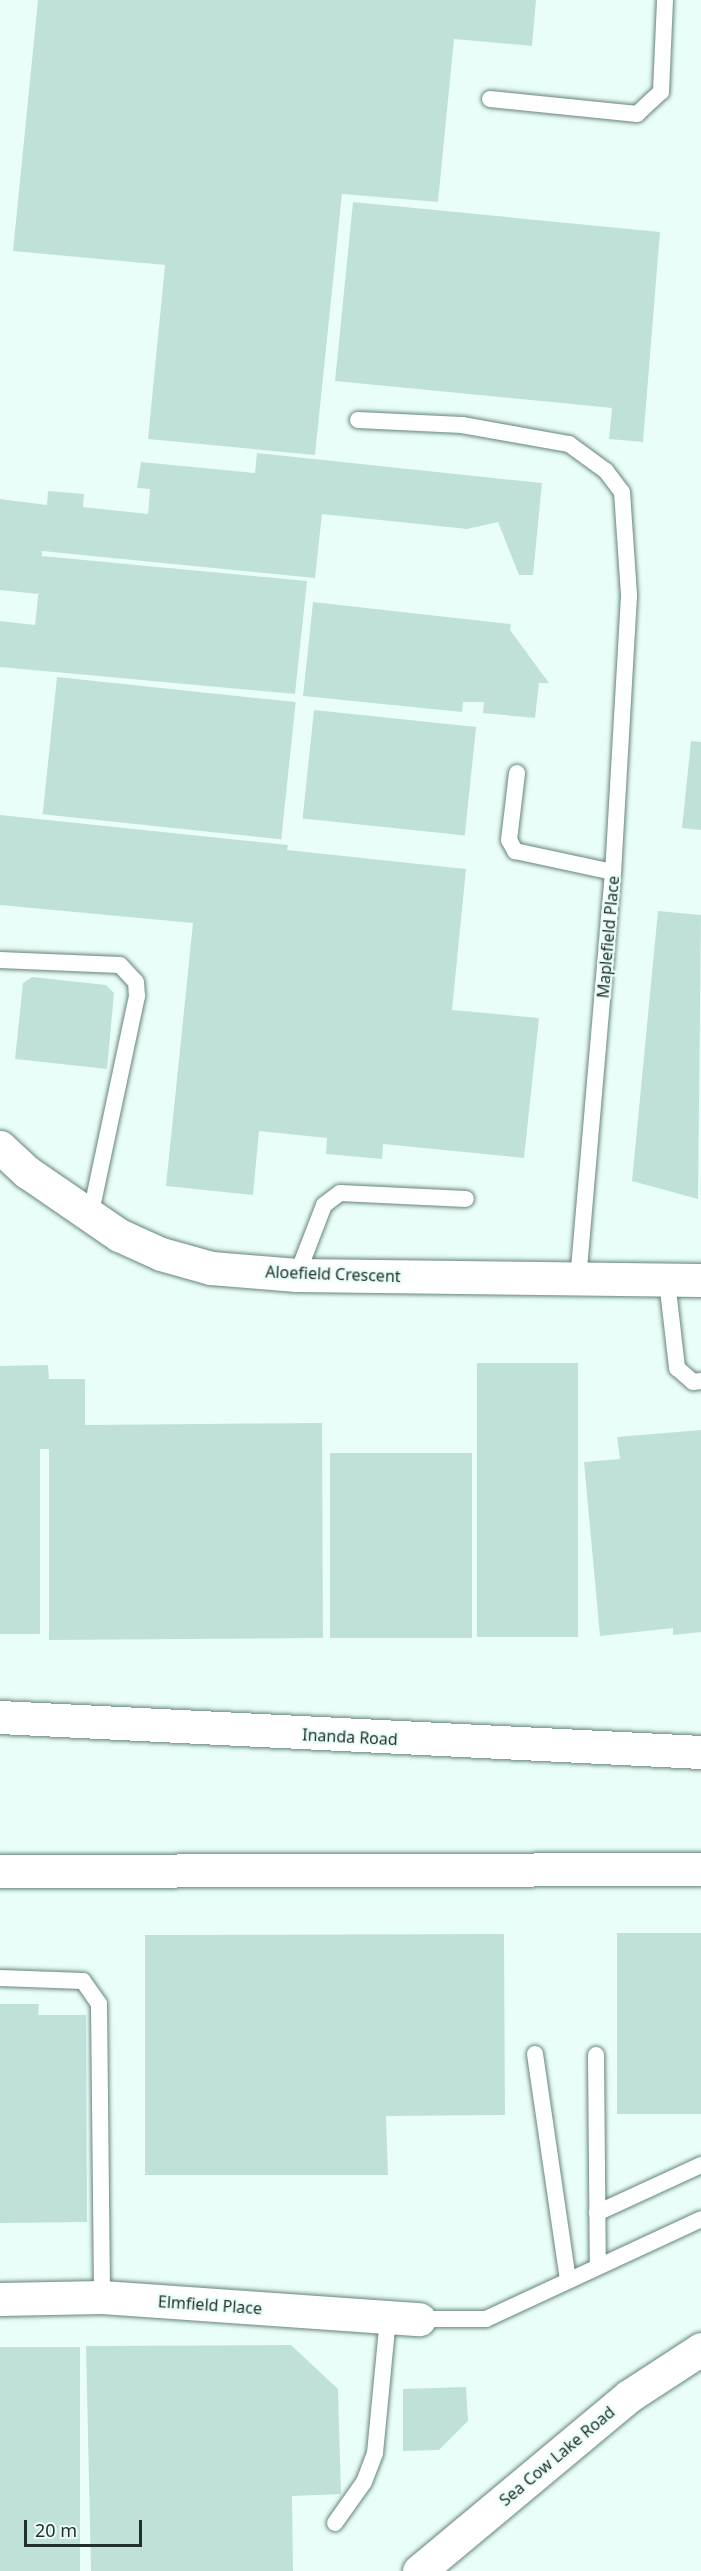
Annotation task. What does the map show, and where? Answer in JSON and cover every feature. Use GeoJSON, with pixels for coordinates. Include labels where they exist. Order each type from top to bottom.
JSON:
{"type":"FeatureCollection","features":[{"type":"Feature","properties":{"kind":"street","name":"Aloefield Crescent"},"geometry":{"type":"LineString","coordinates":[[0,1147],[27,1172],[90,1217],[161,1254],[212,1268],[297,1275],[701,1280]]}},
{"type":"Feature","properties":{"kind":"street","name":"Inanda Road"},"geometry":{"type":"LineString","coordinates":[[0,1717],[701,1752]]}},
{"type":"Feature","properties":{"kind":"street"},"geometry":{"type":"LineString","coordinates":[[0,1871],[701,1869]]}},
{"type":"Feature","properties":{"kind":"street","name":"Elmfield Place"},"geometry":{"type":"LineString","coordinates":[[0,2298],[102,2297],[404,2318]]}},
{"type":"Feature","properties":{"kind":"street","name":"Sea Cow Lake Road"},"geometry":{"type":"LineString","coordinates":[[419,2571],[629,2396],[701,2349]]}},
{"type":"Feature","properties":{"kind":"lane"},"geometry":{"type":"LineString","coordinates":[[490,99],[637,114],[661,92],[665,0]]}},
{"type":"Feature","properties":{"kind":"lane","name":"Maplefield Place"},"geometry":{"type":"LineString","coordinates":[[357,420],[462,425],[569,444],[588,455],[622,492],[629,596],[613,872],[578,1279]]}},
{"type":"Feature","properties":{"kind":"lane"},"geometry":{"type":"LineString","coordinates":[[517,773],[509,840],[515,851],[613,872]]}},
{"type":"Feature","properties":{"kind":"lane"},"geometry":{"type":"LineString","coordinates":[[0,960],[120,964],[136,982],[137,996],[90,1217]]}},
{"type":"Feature","properties":{"kind":"lane"},"geometry":{"type":"LineString","coordinates":[[297,1275],[324,1205],[340,1193],[466,1199]]}},
{"type":"Feature","properties":{"kind":"lane"},"geometry":{"type":"LineString","coordinates":[[667,1281],[677,1368],[693,1382],[701,1381]]}},
{"type":"Feature","properties":{"kind":"lane"},"geometry":{"type":"LineString","coordinates":[[0,1978],[83,1981],[99,2004],[102,2297]]}},
{"type":"Feature","properties":{"kind":"lane"},"geometry":{"type":"LineString","coordinates":[[536,2054],[568,2279]]}},
{"type":"Feature","properties":{"kind":"lane"},"geometry":{"type":"LineString","coordinates":[[596,2055],[598,2264]]}},
{"type":"Feature","properties":{"kind":"lane"},"geometry":{"type":"LineString","coordinates":[[597,2213],[701,2165]]}},
{"type":"Feature","properties":{"kind":"lane"},"geometry":{"type":"LineString","coordinates":[[335,2523],[364,2482],[375,2453],[404,2318],[486,2319],[598,2264],[701,2219]]}},
{"type":"Feature","properties":{"kind":"building"},"geometry":{"type":"Polygon","coordinates":[[[38,0],[536,0],[532,46],[454,39],[438,202],[342,194],[315,455],[148,439],[165,265],[13,251],[38,0]]]}},
{"type":"Feature","properties":{"kind":"building"},"geometry":{"type":"Polygon","coordinates":[[[353,202],[660,232],[643,442],[609,439],[612,408],[335,381],[353,202]]]}},
{"type":"Feature","properties":{"kind":"building"},"geometry":{"type":"Polygon","coordinates":[[[257,453],[542,483],[533,575],[519,575],[498,522],[467,529],[322,514],[315,578],[42,551],[42,556],[307,581],[295,694],[0,667],[0,621],[35,625],[39,588],[38,594],[0,590],[0,499],[47,505],[48,491],[84,494],[83,507],[148,514],[150,489],[137,488],[141,462],[255,473],[257,453]]]}},
{"type":"Feature","properties":{"kind":"building"},"geometry":{"type":"Polygon","coordinates":[[[313,602],[511,624],[510,630],[549,683],[539,683],[535,718],[483,713],[484,702],[463,702],[462,712],[303,696],[313,602]]]}},
{"type":"Feature","properties":{"kind":"building"},"geometry":{"type":"Polygon","coordinates":[[[57,677],[296,702],[281,839],[43,814],[57,677]]]}},
{"type":"Feature","properties":{"kind":"building"},"geometry":{"type":"Polygon","coordinates":[[[314,710],[476,727],[465,835],[303,818],[314,710]]]}},
{"type":"Feature","properties":{"kind":"building"},"geometry":{"type":"Polygon","coordinates":[[[691,741],[701,742],[701,830],[682,828],[691,741]]]}},
{"type":"Feature","properties":{"kind":"building"},"geometry":{"type":"Polygon","coordinates":[[[0,815],[288,845],[287,850],[466,869],[452,1010],[539,1018],[524,1158],[383,1144],[382,1159],[326,1154],[327,1138],[259,1131],[253,1195],[166,1186],[193,923],[0,905],[0,815]]]}},
{"type":"Feature","properties":{"kind":"building"},"geometry":{"type":"Polygon","coordinates":[[[658,911],[701,915],[698,1199],[632,1181],[658,911]]]}},
{"type":"Feature","properties":{"kind":"building"},"geometry":{"type":"Polygon","coordinates":[[[32,977],[106,985],[114,993],[107,1069],[15,1059],[23,983],[32,977]]]}},
{"type":"Feature","properties":{"kind":"building"},"geometry":{"type":"Polygon","coordinates":[[[477,1363],[578,1363],[578,1637],[477,1637],[477,1363]]]}},
{"type":"Feature","properties":{"kind":"building"},"geometry":{"type":"Polygon","coordinates":[[[48,1365],[49,1379],[85,1379],[85,1425],[322,1423],[323,1638],[49,1640],[49,1449],[40,1449],[40,1634],[0,1634],[0,1366],[48,1365]]]}},
{"type":"Feature","properties":{"kind":"building"},"geometry":{"type":"Polygon","coordinates":[[[701,1430],[701,1632],[673,1635],[673,1628],[600,1636],[584,1462],[620,1459],[617,1437],[701,1430]]]}},
{"type":"Feature","properties":{"kind":"building"},"geometry":{"type":"Polygon","coordinates":[[[330,1453],[472,1453],[472,1638],[330,1638],[330,1453]]]}},
{"type":"Feature","properties":{"kind":"building"},"geometry":{"type":"Polygon","coordinates":[[[617,1933],[701,1933],[701,2114],[617,2114],[617,1933]]]}},
{"type":"Feature","properties":{"kind":"building"},"geometry":{"type":"Polygon","coordinates":[[[504,1934],[505,2115],[386,2116],[388,2175],[145,2175],[145,1935],[504,1934]]]}},
{"type":"Feature","properties":{"kind":"building"},"geometry":{"type":"Polygon","coordinates":[[[0,2004],[39,2004],[38,2015],[86,2015],[87,2222],[0,2223],[0,2004]]]}},
{"type":"Feature","properties":{"kind":"building"},"geometry":{"type":"Polygon","coordinates":[[[291,2345],[338,2389],[341,2494],[292,2496],[293,2571],[91,2571],[86,2346],[291,2345]]]}},
{"type":"Feature","properties":{"kind":"building"},"geometry":{"type":"Polygon","coordinates":[[[0,2347],[80,2347],[80,2571],[0,2571],[0,2347]]]}},
{"type":"Feature","properties":{"kind":"building"},"geometry":{"type":"Polygon","coordinates":[[[466,2387],[468,2421],[439,2450],[403,2451],[403,2389],[466,2387]]]}}]}
